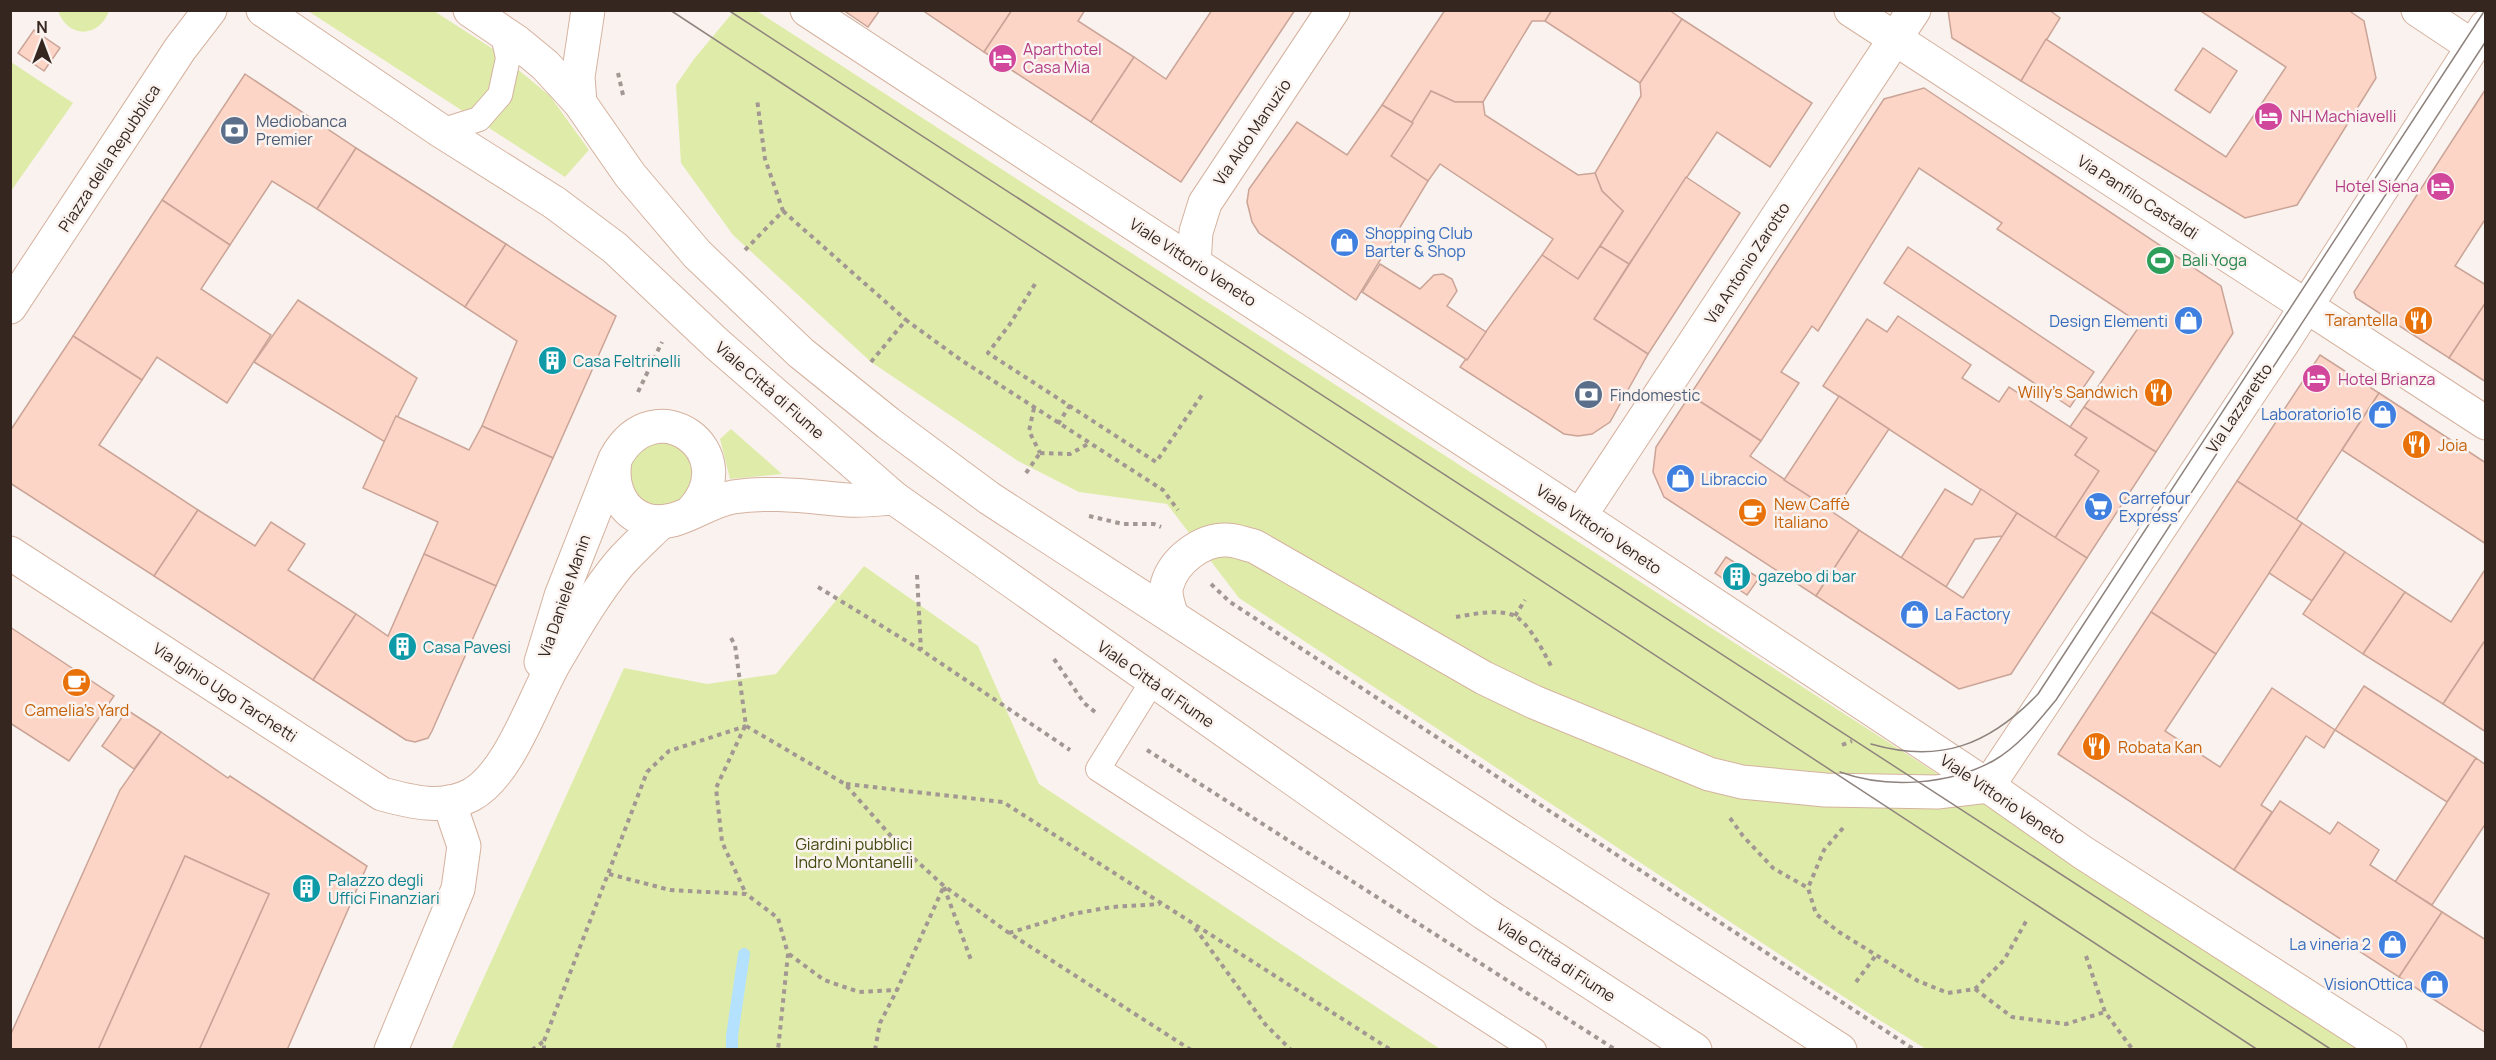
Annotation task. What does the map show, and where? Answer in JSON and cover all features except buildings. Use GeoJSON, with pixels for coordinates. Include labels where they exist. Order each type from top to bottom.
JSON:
{"type":"FeatureCollection","features":[{"type":"Feature","properties":{"kind":"street","name":"Piazza della Repubblica"},"geometry":{"type":"LineString","coordinates":[[10,307],[180,50],[210,10]]}},
{"type":"Feature","properties":{"kind":"street"},"geometry":{"type":"LineString","coordinates":[[262,10],[441,131]]}},
{"type":"Feature","properties":{"kind":"street"},"geometry":{"type":"LineString","coordinates":[[470,10],[502,31],[545,65],[580,103],[630,175],[697,254],[801,353],[888,423],[989,498],[1840,1050]]}},
{"type":"Feature","properties":{"kind":"street"},"geometry":{"type":"LineString","coordinates":[[580,103],[578,77],[588,10]]}},
{"type":"Feature","properties":{"kind":"street","name":"Viale Vittorio Veneto"},"geometry":{"type":"LineString","coordinates":[[807,10],[1580,516],[1988,786],[2082,852],[2390,1050]]}},
{"type":"Feature","properties":{"kind":"street","name":"Via Aldo Manuzio"},"geometry":{"type":"LineString","coordinates":[[1194,263],[1196,231],[1205,204],[1333,10]]}},
{"type":"Feature","properties":{"kind":"street","name":"Via Panfilo Castaldi"},"geometry":{"type":"LineString","coordinates":[[1851,10],[2486,423]]}},
{"type":"Feature","properties":{"kind":"street","name":"Via Antonio Zarotto"},"geometry":{"type":"LineString","coordinates":[[1580,516],[1914,10]]}},
{"type":"Feature","properties":{"kind":"street"},"geometry":{"type":"LineString","coordinates":[[2418,10],[2479,36]]}},
{"type":"Feature","properties":{"kind":"street","name":"Via Lazzaretto"},"geometry":{"type":"LineString","coordinates":[[1988,786],[2306,307],[2479,36]]}},
{"type":"Feature","properties":{"kind":"street","name":"Viale Città di Fiume"},"geometry":{"type":"LineString","coordinates":[[441,131],[555,203],[615,248],[894,498],[1152,682],[1484,913],[1695,1050]]}},
{"type":"Feature","properties":{"kind":"street","name":"Via Daniele Manin"},"geometry":{"type":"LineString","coordinates":[[519,736],[561,596],[623,444],[636,433],[656,426],[685,431],[705,453],[709,470],[708,486],[701,502],[692,511]]}},
{"type":"Feature","properties":{"kind":"street"},"geometry":{"type":"LineString","coordinates":[[615,459],[614,487],[621,500],[632,513],[644,520],[661,522]]}},
{"type":"Feature","properties":{"kind":"street","name":"Via Daniele Manin"},"geometry":{"type":"LineString","coordinates":[[449,802],[472,795],[492,778],[519,736],[554,662],[595,598],[619,564],[661,522],[678,519],[692,511],[731,497],[774,494],[848,500],[894,498]]}},
{"type":"Feature","properties":{"kind":"street"},"geometry":{"type":"LineString","coordinates":[[1172,616],[1167,599],[1167,585],[1176,569],[1189,554],[1203,544],[1227,540],[1254,546],[1484,678],[1534,702],[1710,774],[1742,782],[1825,790],[1936,792],[1988,786]]}},
{"type":"Feature","properties":{"kind":"street","name":"Via Iginio Ugo Tarchetti"},"geometry":{"type":"LineString","coordinates":[[10,553],[382,794],[416,804],[449,802]]}},
{"type":"Feature","properties":{"kind":"street"},"geometry":{"type":"LineString","coordinates":[[392,1050],[458,889],[464,846],[449,802]]}},
{"type":"Feature","properties":{"kind":"lane"},"geometry":{"type":"LineString","coordinates":[[441,131],[479,119],[500,95],[508,58],[502,31]]}},
{"type":"Feature","properties":{"kind":"lane"},"geometry":{"type":"LineString","coordinates":[[1152,682],[1098,769],[1534,1050]]}},
{"type":"Feature","properties":{"kind":"path"},"geometry":{"type":"LineString","coordinates":[[617,66],[625,101]]}},
{"type":"Feature","properties":{"kind":"path"},"geometry":{"type":"LineString","coordinates":[[757,99],[765,159],[783,211],[906,320],[961,360],[1088,444],[1163,490],[1178,510]]}},
{"type":"Feature","properties":{"kind":"path"},"geometry":{"type":"LineString","coordinates":[[745,250],[783,211]]}},
{"type":"Feature","properties":{"kind":"path"},"geometry":{"type":"LineString","coordinates":[[1035,284],[1010,324],[988,353],[1156,462],[1204,392]]}},
{"type":"Feature","properties":{"kind":"path"},"geometry":{"type":"LineString","coordinates":[[869,365],[906,320]]}},
{"type":"Feature","properties":{"kind":"path"},"geometry":{"type":"LineString","coordinates":[[1058,424],[1070,405]]}},
{"type":"Feature","properties":{"kind":"path"},"geometry":{"type":"LineString","coordinates":[[1034,408],[1029,431],[1040,453]]}},
{"type":"Feature","properties":{"kind":"path"},"geometry":{"type":"LineString","coordinates":[[1040,453],[1070,454],[1088,444]]}},
{"type":"Feature","properties":{"kind":"path"},"geometry":{"type":"LineString","coordinates":[[1026,473],[1040,453]]}},
{"type":"Feature","properties":{"kind":"path"},"geometry":{"type":"LineString","coordinates":[[1083,513],[1123,524],[1154,524],[1167,530]]}},
{"type":"Feature","properties":{"kind":"path"},"geometry":{"type":"LineString","coordinates":[[917,575],[921,650]]}},
{"type":"Feature","properties":{"kind":"path"},"geometry":{"type":"LineString","coordinates":[[1205,576],[1230,602],[1916,1050]]}},
{"type":"Feature","properties":{"kind":"path"},"geometry":{"type":"LineString","coordinates":[[818,587],[921,650],[1098,769]]}},
{"type":"Feature","properties":{"kind":"path"},"geometry":{"type":"LineString","coordinates":[[1515,616],[1525,600]]}},
{"type":"Feature","properties":{"kind":"path"},"geometry":{"type":"LineString","coordinates":[[1451,618],[1496,612],[1515,616],[1529,630],[1554,672]]}},
{"type":"Feature","properties":{"kind":"path"},"geometry":{"type":"LineString","coordinates":[[731,638],[735,645],[746,726],[716,788],[722,842],[746,894],[778,918],[788,954],[778,1050]]}},
{"type":"Feature","properties":{"kind":"path"},"geometry":{"type":"LineString","coordinates":[[544,1050],[544,1041],[647,772],[669,751],[746,726],[845,784],[898,844],[944,886],[1009,933],[1191,1050]]}},
{"type":"Feature","properties":{"kind":"path"},"geometry":{"type":"LineString","coordinates":[[1119,732],[1616,1050]]}},
{"type":"Feature","properties":{"kind":"path"},"geometry":{"type":"LineString","coordinates":[[1842,745],[1853,741]]}},
{"type":"Feature","properties":{"kind":"path"},"geometry":{"type":"LineString","coordinates":[[845,784],[1003,802],[1391,1050]]}},
{"type":"Feature","properties":{"kind":"path"},"geometry":{"type":"LineString","coordinates":[[1844,826],[1824,850],[1808,888],[1815,914],[1918,981],[1948,993],[1975,989],[2004,960],[2028,918]]}},
{"type":"Feature","properties":{"kind":"path"},"geometry":{"type":"LineString","coordinates":[[1743,836],[1773,868],[1808,888]]}},
{"type":"Feature","properties":{"kind":"path"},"geometry":{"type":"LineString","coordinates":[[609,874],[670,890],[746,894]]}},
{"type":"Feature","properties":{"kind":"path"},"geometry":{"type":"LineString","coordinates":[[944,886],[970,960]]}},
{"type":"Feature","properties":{"kind":"path"},"geometry":{"type":"LineString","coordinates":[[875,1050],[879,1023],[897,990],[944,886]]}},
{"type":"Feature","properties":{"kind":"path"},"geometry":{"type":"LineString","coordinates":[[1009,933],[1072,914],[1112,907],[1161,904]]}},
{"type":"Feature","properties":{"kind":"path"},"geometry":{"type":"LineString","coordinates":[[1193,925],[1265,1024],[1291,1050]]}},
{"type":"Feature","properties":{"kind":"path"},"geometry":{"type":"LineString","coordinates":[[788,954],[824,980],[859,992],[897,990]]}},
{"type":"Feature","properties":{"kind":"path"},"geometry":{"type":"LineString","coordinates":[[1856,982],[1876,954]]}},
{"type":"Feature","properties":{"kind":"path"},"geometry":{"type":"LineString","coordinates":[[2086,956],[2104,1012],[2133,1050]]}},
{"type":"Feature","properties":{"kind":"path"},"geometry":{"type":"LineString","coordinates":[[1975,989],[2012,1017],[2066,1024],[2104,1012]]}},
{"type":"Feature","properties":{"kind":"path"},"geometry":{"type":"LineString","coordinates":[[532,1050],[544,1041]]}},
{"type":"Feature","properties":{"kind":"green space"},"geometry":{"type":"Polygon","coordinates":[[[58,10],[109,11],[98,26],[84,32],[69,27],[58,10]]]}},
{"type":"Feature","properties":{"kind":"green space"},"geometry":{"type":"Polygon","coordinates":[[[308,11],[434,11],[493,49],[550,96],[589,150],[565,177],[308,11]]]}},
{"type":"Feature","properties":{"kind":"green space"},"geometry":{"type":"Polygon","coordinates":[[[734,11],[757,11],[2363,1049],[1926,1049],[1876,1018],[1239,598],[1167,504],[1079,492],[1018,461],[871,362],[733,235],[681,163],[676,85],[694,59],[734,11]]]}},
{"type":"Feature","properties":{"kind":"green space"},"geometry":{"type":"Polygon","coordinates":[[[11,62],[73,103],[11,191],[11,62]]]}},
{"type":"Feature","properties":{"kind":"green space"},"geometry":{"type":"Polygon","coordinates":[[[731,429],[782,474],[730,479],[720,439],[731,429]]]}},
{"type":"Feature","properties":{"kind":"green space"},"geometry":{"type":"Polygon","coordinates":[[[660,440],[683,448],[695,467],[685,500],[659,507],[647,504],[629,484],[635,455],[644,447],[660,440]]]}},
{"type":"Feature","properties":{"kind":"green space","name":"Giardini pubblici Indro Montanelli"},"geometry":{"type":"Polygon","coordinates":[[[864,566],[978,646],[1039,784],[1440,1049],[451,1050],[624,668],[707,684],[776,674],[864,566]]]}},
{"type":"Feature","properties":{"kind":"water"},"geometry":{"type":"Polygon","coordinates":[[[744,954],[732,1049],[727,1049],[740,958],[744,954]]]}},
{"type":"Feature","properties":{"kind":"waterway"},"geometry":{"type":"LineString","coordinates":[[732,1050],[744,954]]}},
{"type":"Feature","properties":{"kind":"tram line"},"geometry":{"type":"LineString","coordinates":[[670,10],[2258,1050]]}},
{"type":"Feature","properties":{"kind":"tram line"},"geometry":{"type":"LineString","coordinates":[[728,10],[2332,1050]]}},
{"type":"Feature","properties":{"kind":"tram line"},"geometry":{"type":"LineString","coordinates":[[1871,744],[1896,750],[1919,752],[1962,746],[1982,738],[2001,726],[2020,712],[2038,694],[2485,10]]}},
{"type":"Feature","properties":{"kind":"tram line"},"geometry":{"type":"LineString","coordinates":[[1840,772],[1878,781],[1938,780],[1976,769],[1993,761],[2035,725],[2056,700],[2486,41]]}},
{"type":"Feature","properties":{"kind":"place","name":"Aparthotel Casa Mia"},"geometry":{"type":"Point","coordinates":[1002,58]}},
{"type":"Feature","properties":{"kind":"place","name":"NH Machiavelli"},"geometry":{"type":"Point","coordinates":[2269,116]}},
{"type":"Feature","properties":{"kind":"place","name":"Mediobanca Premier"},"geometry":{"type":"Point","coordinates":[235,130]}},
{"type":"Feature","properties":{"kind":"place","name":"Hotel Siena"},"geometry":{"type":"Point","coordinates":[2440,186]}},
{"type":"Feature","properties":{"kind":"place","name":"Shopping Club Barter & Shop"},"geometry":{"type":"Point","coordinates":[1344,242]}},
{"type":"Feature","properties":{"kind":"place","name":"Bali Yoga"},"geometry":{"type":"Point","coordinates":[2161,260]}},
{"type":"Feature","properties":{"kind":"place","name":"Tarantella"},"geometry":{"type":"Point","coordinates":[2419,320]}},
{"type":"Feature","properties":{"kind":"place","name":"Design Elementi"},"geometry":{"type":"Point","coordinates":[2189,321]}},
{"type":"Feature","properties":{"kind":"place","name":"Casa Feltrinelli"},"geometry":{"type":"Point","coordinates":[552,361]}},
{"type":"Feature","properties":{"kind":"place","name":"Hotel Brianza"},"geometry":{"type":"Point","coordinates":[2317,379]}},
{"type":"Feature","properties":{"kind":"place","name":"Willy's Sandwich"},"geometry":{"type":"Point","coordinates":[2159,392]}},
{"type":"Feature","properties":{"kind":"place","name":"Findomestic"},"geometry":{"type":"Point","coordinates":[1589,395]}},
{"type":"Feature","properties":{"kind":"place","name":"Laboratorio16"},"geometry":{"type":"Point","coordinates":[2383,414]}},
{"type":"Feature","properties":{"kind":"place","name":"Joia"},"geometry":{"type":"Point","coordinates":[2417,445]}},
{"type":"Feature","properties":{"kind":"place","name":"Libraccio"},"geometry":{"type":"Point","coordinates":[1680,479]}},
{"type":"Feature","properties":{"kind":"place","name":"Carrefour Express"},"geometry":{"type":"Point","coordinates":[2098,507]}},
{"type":"Feature","properties":{"kind":"place","name":"New Caffè Italiano"},"geometry":{"type":"Point","coordinates":[1753,513]}},
{"type":"Feature","properties":{"kind":"place","name":"gazebo di bar"},"geometry":{"type":"Point","coordinates":[1737,576]}},
{"type":"Feature","properties":{"kind":"place","name":"La Factory"},"geometry":{"type":"Point","coordinates":[1914,614]}},
{"type":"Feature","properties":{"kind":"place","name":"Casa Pavesi"},"geometry":{"type":"Point","coordinates":[402,647]}},
{"type":"Feature","properties":{"kind":"place","name":"Camelia's Yard"},"geometry":{"type":"Point","coordinates":[77,682]}},
{"type":"Feature","properties":{"kind":"place","name":"Robata Kan"},"geometry":{"type":"Point","coordinates":[2097,747]}},
{"type":"Feature","properties":{"kind":"place","name":"Palazzo degli Uffici Finanziari"},"geometry":{"type":"Point","coordinates":[307,889]}},
{"type":"Feature","properties":{"kind":"place","name":"La vineria 2"},"geometry":{"type":"Point","coordinates":[2392,944]}},
{"type":"Feature","properties":{"kind":"place","name":"VisionOttica"},"geometry":{"type":"Point","coordinates":[2434,984]}}]}
